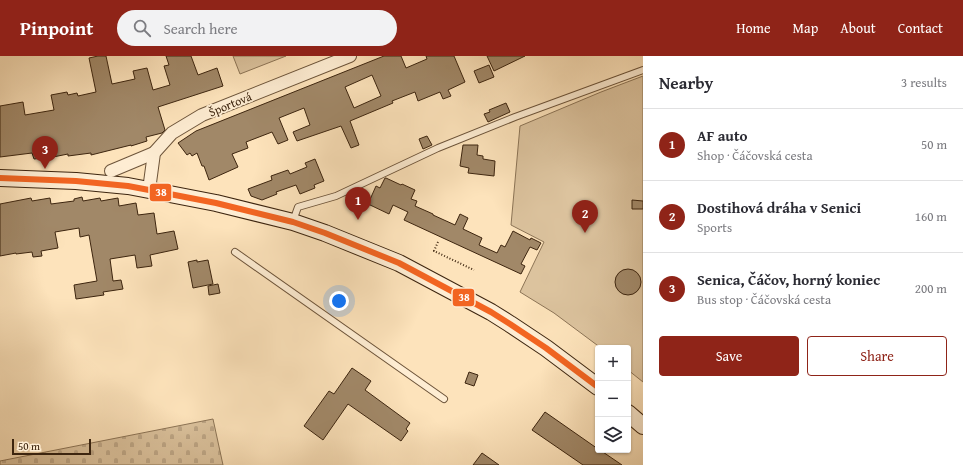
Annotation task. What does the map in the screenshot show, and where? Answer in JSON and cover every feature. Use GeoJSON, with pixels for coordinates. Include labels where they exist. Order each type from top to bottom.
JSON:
{"type":"FeatureCollection","features":[{"type":"Feature","properties":{"kind":"main road"},"geometry":{"type":"LineString","coordinates":[[0,178],[76,181],[128,186],[216,203],[293,222],[325,233],[404,266],[462,296],[510,324],[546,348],[595,385]]}},
{"type":"Feature","properties":{"kind":"main road"},"geometry":{"type":"LineString","coordinates":[[631,415],[643,426]]}},
{"type":"Feature","properties":{"kind":"street","name":"Športová"},"geometry":{"type":"LineString","coordinates":[[154,153],[172,133],[202,115],[350,56]]}},
{"type":"Feature","properties":{"kind":"street"},"geometry":{"type":"LineString","coordinates":[[111,171],[154,153]]}},
{"type":"Feature","properties":{"kind":"street"},"geometry":{"type":"LineString","coordinates":[[149,190],[154,153]]}},
{"type":"Feature","properties":{"kind":"lane"},"geometry":{"type":"LineString","coordinates":[[293,222],[298,207],[336,196],[438,148],[515,117],[643,70]]}},
{"type":"Feature","properties":{"kind":"lane"},"geometry":{"type":"LineString","coordinates":[[235,252],[444,399]]}},
{"type":"Feature","properties":{"kind":"path"},"geometry":{"type":"LineString","coordinates":[[438,242],[434,251],[474,270]]}},
{"type":"Feature","properties":{"kind":"green space"},"geometry":{"type":"Polygon","coordinates":[[[233,56],[286,56],[240,74],[233,56]]]}},
{"type":"Feature","properties":{"kind":"green space"},"geometry":{"type":"Polygon","coordinates":[[[643,76],[643,382],[631,372],[631,345],[597,345],[554,313],[520,292],[544,242],[511,225],[520,126],[643,76]]]}},
{"type":"Feature","properties":{"kind":"green space"},"geometry":{"type":"Polygon","coordinates":[[[213,419],[223,465],[0,465],[0,461],[213,419]]]}},
{"type":"Feature","properties":{"kind":"building"},"geometry":{"type":"Polygon","coordinates":[[[106,56],[112,84],[135,79],[133,71],[147,68],[153,90],[170,85],[164,66],[169,65],[166,56],[191,56],[198,75],[217,68],[223,86],[158,107],[165,130],[162,133],[146,137],[147,141],[91,155],[91,153],[68,156],[68,154],[34,159],[32,153],[0,157],[0,106],[23,102],[25,115],[54,110],[51,95],[67,92],[68,95],[77,93],[78,96],[96,92],[89,58],[106,56]]]}},
{"type":"Feature","properties":{"kind":"building"},"geometry":{"type":"Polygon","coordinates":[[[384,56],[401,56],[406,68],[427,59],[426,56],[454,56],[465,82],[448,90],[451,96],[443,99],[440,92],[418,101],[415,92],[350,121],[359,145],[351,148],[341,126],[297,141],[293,132],[310,125],[304,108],[279,118],[288,140],[278,144],[272,132],[246,142],[248,148],[232,154],[238,167],[209,180],[197,153],[192,156],[190,153],[187,155],[178,143],[196,131],[384,56]],[[372,75],[345,87],[354,108],[381,96],[372,75]]]}},
{"type":"Feature","properties":{"kind":"building"},"geometry":{"type":"Polygon","coordinates":[[[487,56],[525,56],[494,71],[487,56]]]}},
{"type":"Feature","properties":{"kind":"building"},"geometry":{"type":"Polygon","coordinates":[[[489,65],[494,77],[479,83],[474,71],[489,65]]]}},
{"type":"Feature","properties":{"kind":"building"},"geometry":{"type":"Polygon","coordinates":[[[506,103],[510,112],[488,122],[484,114],[490,112],[489,110],[506,103]]]}},
{"type":"Feature","properties":{"kind":"building"},"geometry":{"type":"Polygon","coordinates":[[[427,136],[432,145],[423,149],[419,139],[427,136]]]}},
{"type":"Feature","properties":{"kind":"building"},"geometry":{"type":"Polygon","coordinates":[[[463,145],[478,145],[477,155],[483,156],[483,159],[495,161],[494,176],[468,173],[469,168],[460,166],[463,145]]]}},
{"type":"Feature","properties":{"kind":"building"},"geometry":{"type":"Polygon","coordinates":[[[315,159],[324,181],[314,185],[315,188],[300,194],[296,185],[276,192],[277,194],[262,200],[251,196],[248,189],[272,180],[271,176],[288,170],[290,174],[307,167],[305,163],[315,159]]]}},
{"type":"Feature","properties":{"kind":"building"},"geometry":{"type":"Polygon","coordinates":[[[385,178],[415,190],[411,199],[417,201],[415,206],[433,215],[455,225],[460,214],[468,218],[463,229],[482,238],[479,245],[497,253],[501,245],[505,247],[513,231],[530,240],[531,238],[541,243],[537,250],[530,247],[521,264],[525,266],[521,274],[404,220],[408,212],[393,205],[389,214],[368,204],[376,186],[380,188],[385,178]]]}},
{"type":"Feature","properties":{"kind":"building"},"geometry":{"type":"Polygon","coordinates":[[[82,197],[83,201],[100,198],[101,201],[118,198],[119,206],[136,203],[138,215],[154,213],[157,234],[174,231],[178,249],[150,255],[152,266],[137,268],[135,255],[110,259],[113,281],[121,280],[123,289],[103,292],[104,295],[76,299],[74,285],[97,281],[89,235],[80,237],[79,228],[55,232],[58,248],[41,251],[42,256],[33,257],[32,252],[0,256],[0,204],[31,198],[32,201],[50,198],[51,204],[74,201],[74,199],[82,197]]]}},
{"type":"Feature","properties":{"kind":"building"},"geometry":{"type":"Polygon","coordinates":[[[632,200],[643,201],[643,209],[632,209],[632,200]]]}},
{"type":"Feature","properties":{"kind":"building"},"geometry":{"type":"Polygon","coordinates":[[[197,260],[197,262],[208,260],[213,284],[193,288],[188,262],[197,260]]]}},
{"type":"Feature","properties":{"kind":"building"},"geometry":{"type":"Polygon","coordinates":[[[628,269],[637,273],[641,282],[637,291],[628,295],[619,291],[615,282],[619,273],[628,269]]]}},
{"type":"Feature","properties":{"kind":"building"},"geometry":{"type":"Polygon","coordinates":[[[218,284],[220,293],[209,295],[208,286],[218,284]]]}},
{"type":"Feature","properties":{"kind":"building"},"geometry":{"type":"Polygon","coordinates":[[[352,368],[371,381],[365,390],[410,423],[406,429],[408,431],[401,441],[348,404],[323,440],[304,426],[329,391],[334,394],[352,368]]]}},
{"type":"Feature","properties":{"kind":"building"},"geometry":{"type":"Polygon","coordinates":[[[469,372],[478,375],[474,386],[465,383],[469,372]]]}},
{"type":"Feature","properties":{"kind":"building"},"geometry":{"type":"Polygon","coordinates":[[[545,412],[595,447],[595,453],[604,453],[622,465],[583,465],[532,430],[545,412]]]}},
{"type":"Feature","properties":{"kind":"building"},"geometry":{"type":"Polygon","coordinates":[[[482,453],[499,465],[473,465],[482,453]]]}},
{"type":"Feature","properties":{"kind":"transit line","name":"38"},"geometry":{"type":"LineString","coordinates":[[0,178],[76,181],[128,186],[216,203],[293,222],[325,233],[399,263],[491,312],[546,348],[595,385]]}},
{"type":"Feature","properties":{"kind":"place","name":"Senica, Čáčov, horný koniec"},"geometry":{"type":"Point","coordinates":[45,169]}},
{"type":"Feature","properties":{"kind":"place","name":"AF auto"},"geometry":{"type":"Point","coordinates":[358,220]}},
{"type":"Feature","properties":{"kind":"place","name":"Dostihová dráha v Senici"},"geometry":{"type":"Point","coordinates":[585,233]}}]}
